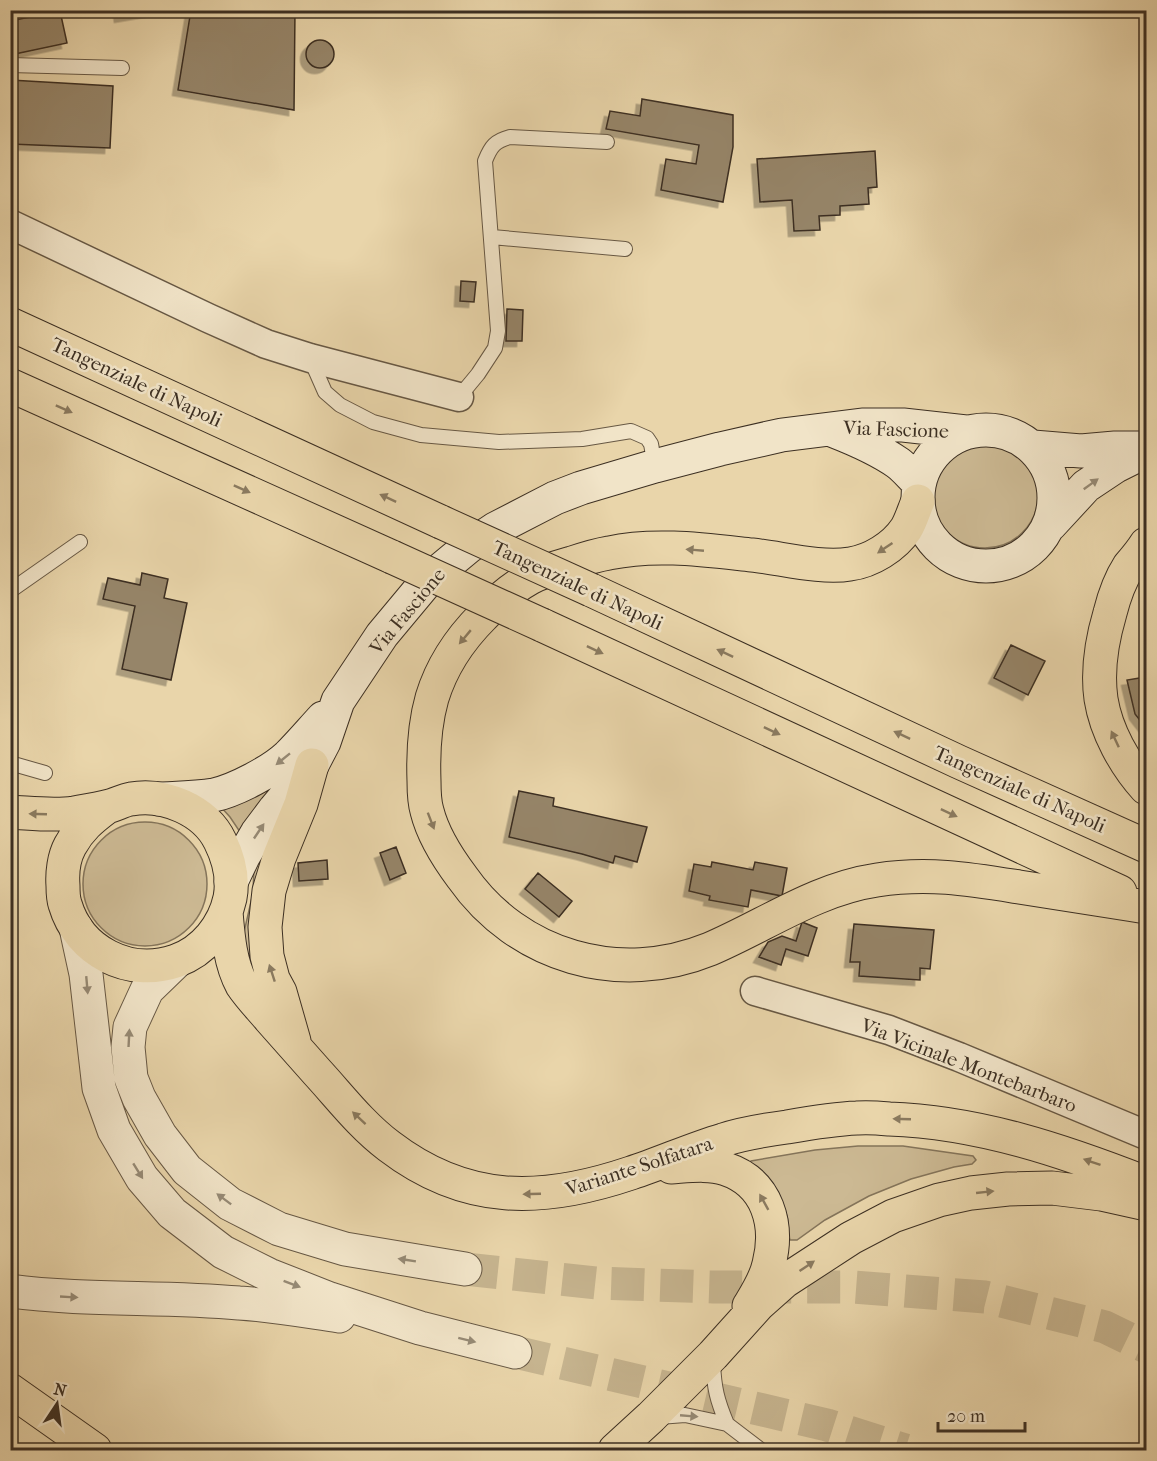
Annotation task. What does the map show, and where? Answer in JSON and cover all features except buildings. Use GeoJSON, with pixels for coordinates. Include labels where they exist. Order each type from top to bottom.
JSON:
{"type":"FeatureCollection","features":[{"type":"Feature","properties":{"kind":"main road","name":"Tangenziale di Napoli"},"geometry":{"type":"LineString","coordinates":[[10,324],[1146,846]]}},
{"type":"Feature","properties":{"kind":"main road"},"geometry":{"type":"LineString","coordinates":[[10,385],[542,625],[1146,905]]}},
{"type":"Feature","properties":{"kind":"main road","name":"Via Fascione"},"geometry":{"type":"LineString","coordinates":[[229,897],[243,857],[257,833],[274,809],[312,765],[324,742],[338,702],[382,635],[447,562],[495,529],[555,498],[581,488],[655,466],[772,437],[862,425],[903,425],[966,432]]}},
{"type":"Feature","properties":{"kind":"main road","name":"Via Fascione"},"geometry":{"type":"LineString","coordinates":[[826,428],[863,442],[900,465],[918,492]]}},
{"type":"Feature","properties":{"kind":"main road"},"geometry":{"type":"LineString","coordinates":[[1050,525],[1055,505],[1054,484],[1046,464],[1033,447],[1018,437],[1002,431],[984,429],[966,432],[949,440],[935,452],[925,466],[907,528],[892,544],[870,558],[849,564],[821,564],[755,555],[648,548],[612,552],[559,567],[531,578],[502,597],[477,622],[454,649],[438,679],[427,717],[423,755],[426,808],[443,850],[472,891],[504,923],[539,945],[559,953],[607,964],[649,964],[686,957],[723,943],[780,914],[838,889],[880,879],[921,875],[969,879],[1146,905]]}},
{"type":"Feature","properties":{"kind":"main road"},"geometry":{"type":"LineString","coordinates":[[1033,447],[1081,451],[1115,448],[1146,449]]}},
{"type":"Feature","properties":{"kind":"main road"},"geometry":{"type":"LineString","coordinates":[[918,492],[921,521],[931,539],[946,554],[964,562],[984,566],[1005,564],[1023,556],[1039,542],[1050,525],[1086,486],[1146,449]]}},
{"type":"Feature","properties":{"kind":"main road"},"geometry":{"type":"LineString","coordinates":[[1146,544],[1128,567],[1114,598],[1103,635],[1100,668],[1101,699],[1108,725],[1123,756],[1146,788]]}},
{"type":"Feature","properties":{"kind":"main road"},"geometry":{"type":"LineString","coordinates":[[159,798],[216,794],[239,786],[262,774],[286,758],[338,702]]}},
{"type":"Feature","properties":{"kind":"main road"},"geometry":{"type":"LineString","coordinates":[[296,1049],[267,956],[265,927],[269,891],[279,858],[301,804],[312,765]]}},
{"type":"Feature","properties":{"kind":"main road","name":"Variante Solfatara"},"geometry":{"type":"LineString","coordinates":[[10,812],[73,813],[107,807],[131,799],[159,798],[182,805],[202,818],[218,836],[228,858],[228,940],[242,985],[351,1110],[388,1145],[447,1180],[507,1194],[557,1192],[630,1173],[725,1139],[812,1122],[858,1118],[913,1120],[968,1127],[1034,1143],[1097,1163],[1146,1183]]}},
{"type":"Feature","properties":{"kind":"main road","name":"Variante Solfatara"},"geometry":{"type":"LineString","coordinates":[[107,807],[85,824],[69,847],[62,874],[64,902],[76,928],[91,946],[110,958],[132,965],[155,966],[177,961],[207,941],[218,928],[229,897]]}},
{"type":"Feature","properties":{"kind":"main road"},"geometry":{"type":"LineString","coordinates":[[76,928],[86,974],[99,1088],[114,1130],[142,1178],[172,1213],[224,1252],[269,1275],[330,1299],[420,1328],[514,1352]]}},
{"type":"Feature","properties":{"kind":"main road"},"geometry":{"type":"LineString","coordinates":[[177,961],[147,990],[129,1027],[128,1047],[131,1078],[139,1098],[160,1135],[188,1170],[230,1204],[279,1229],[345,1249],[465,1269]]}},
{"type":"Feature","properties":{"kind":"main road"},"geometry":{"type":"LineString","coordinates":[[630,1173],[700,1165],[724,1168],[741,1175],[765,1202],[770,1215],[773,1238],[769,1265],[750,1304],[722,1344]]}},
{"type":"Feature","properties":{"kind":"main road"},"geometry":{"type":"LineString","coordinates":[[615,1450],[651,1417],[785,1281],[851,1238],[892,1216],[939,1200],[971,1193],[1008,1189],[1052,1188],[1101,1194],[1146,1204]]}},
{"type":"Feature","properties":{"kind":"main road"},"geometry":{"type":"LineString","coordinates":[[10,1291],[44,1296],[240,1303],[420,1328]]}},
{"type":"Feature","properties":{"kind":"main road"},"geometry":{"type":"LineString","coordinates":[[10,1390],[95,1450]]}},
{"type":"Feature","properties":{"kind":"street"},"geometry":{"type":"LineString","coordinates":[[10,224],[266,344],[310,358],[459,397]]}},
{"type":"Feature","properties":{"kind":"street","name":"Via Vicinale Montebarbaro"},"geometry":{"type":"LineString","coordinates":[[755,992],[889,1030],[1146,1135]]}},
{"type":"Feature","properties":{"kind":"lane"},"geometry":{"type":"LineString","coordinates":[[10,65],[122,68]]}},
{"type":"Feature","properties":{"kind":"lane"},"geometry":{"type":"LineString","coordinates":[[459,397],[495,348],[498,331],[485,161],[489,150],[498,140],[510,137],[607,142]]}},
{"type":"Feature","properties":{"kind":"lane"},"geometry":{"type":"LineString","coordinates":[[492,237],[625,249]]}},
{"type":"Feature","properties":{"kind":"lane"},"geometry":{"type":"LineString","coordinates":[[310,358],[325,392],[340,405],[373,422],[421,435],[500,442],[582,439],[631,431],[647,438],[651,444],[655,466]]}},
{"type":"Feature","properties":{"kind":"lane"},"geometry":{"type":"LineString","coordinates":[[10,591],[80,542]]}},
{"type":"Feature","properties":{"kind":"lane"},"geometry":{"type":"LineString","coordinates":[[10,763],[45,773]]}},
{"type":"Feature","properties":{"kind":"lane"},"geometry":{"type":"LineString","coordinates":[[722,1344],[714,1385],[727,1424]]}},
{"type":"Feature","properties":{"kind":"lane"},"geometry":{"type":"LineString","coordinates":[[651,1417],[685,1415],[727,1424],[762,1450]]}},
{"type":"Feature","properties":{"kind":"shaded area"},"geometry":{"type":"Polygon","coordinates":[[[985,442],[1005,446],[1022,458],[1034,475],[1038,495],[1034,515],[1022,532],[1005,544],[985,548],[965,544],[948,532],[936,515],[932,495],[936,475],[948,458],[965,446],[985,442]]]}},
{"type":"Feature","properties":{"kind":"shaded area"},"geometry":{"type":"Polygon","coordinates":[[[284,771],[240,832],[220,806],[284,771]]]}},
{"type":"Feature","properties":{"kind":"shaded area"},"geometry":{"type":"Polygon","coordinates":[[[145,822],[169,827],[180,832],[189,840],[197,849],[202,860],[207,884],[202,908],[197,919],[189,928],[180,936],[169,941],[145,946],[121,941],[110,936],[101,928],[93,919],[88,908],[83,884],[88,860],[93,849],[101,840],[110,832],[121,827],[145,822]]]}},
{"type":"Feature","properties":{"kind":"shaded area"},"geometry":{"type":"Polygon","coordinates":[[[265,840],[257,981],[243,945],[253,893],[254,865],[265,840]]]}},
{"type":"Feature","properties":{"kind":"shaded area"},"geometry":{"type":"Polygon","coordinates":[[[858,1146],[903,1146],[973,1156],[976,1160],[972,1164],[911,1179],[869,1196],[825,1220],[797,1240],[790,1240],[788,1219],[784,1209],[776,1195],[749,1164],[751,1161],[815,1150],[858,1146]]]}},
{"type":"Feature","properties":{"kind":"tunnel"},"geometry":{"type":"LineString","coordinates":[[465,1269],[597,1283],[713,1287],[852,1287],[985,1297],[1105,1327],[1146,1347]]}},
{"type":"Feature","properties":{"kind":"tunnel"},"geometry":{"type":"LineString","coordinates":[[515,1352],[827,1425],[905,1450]]}}]}
